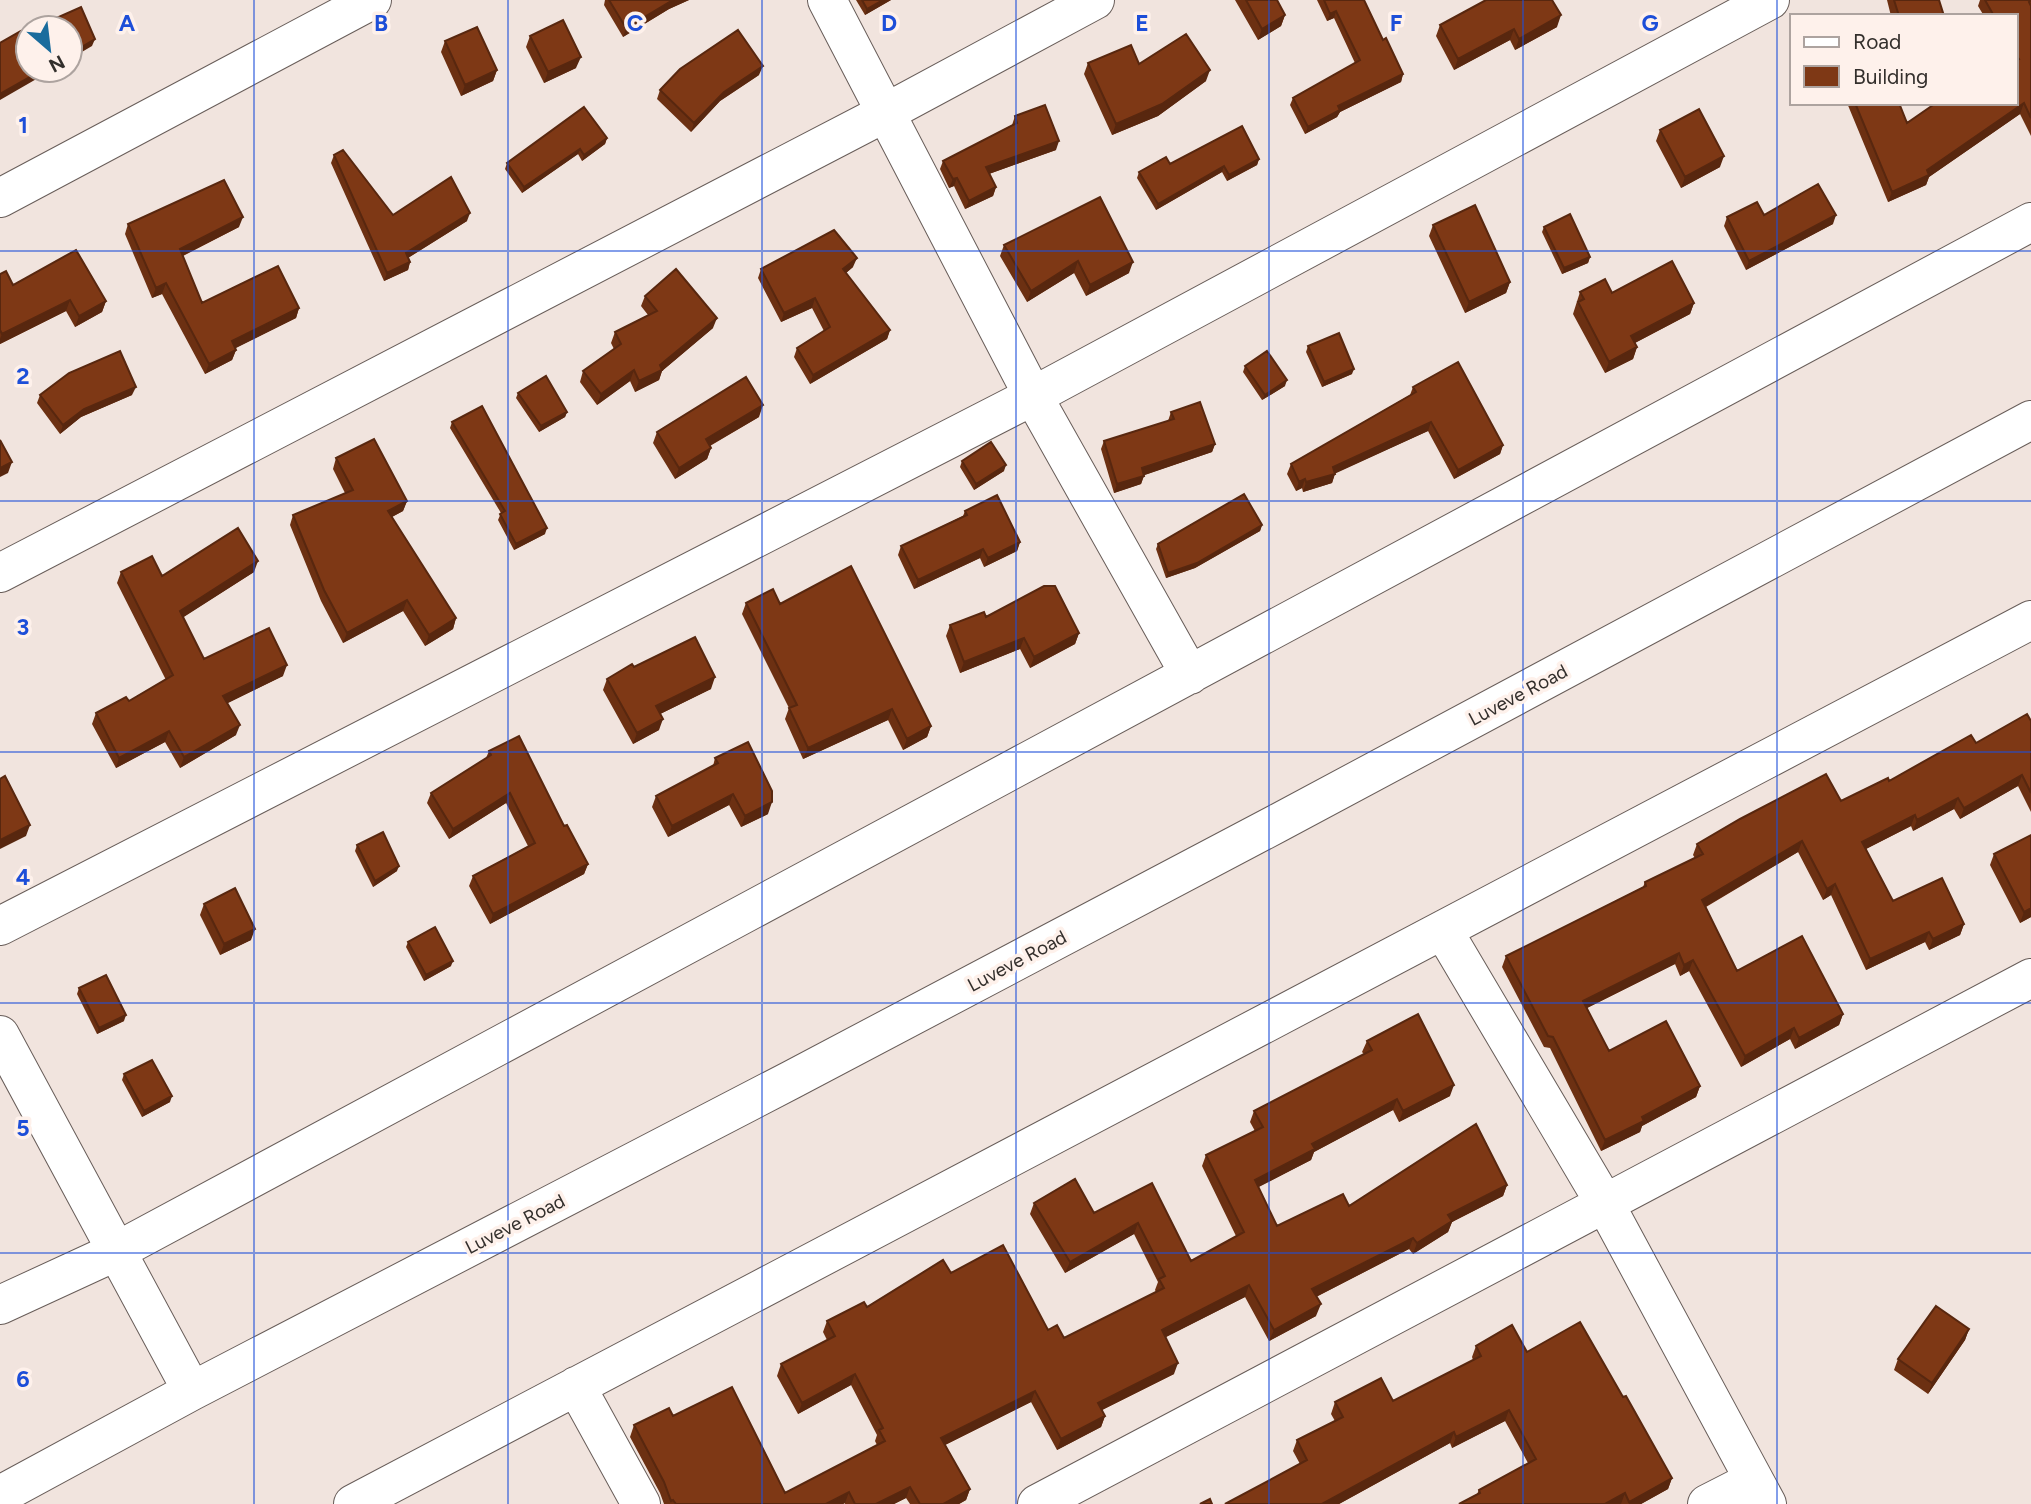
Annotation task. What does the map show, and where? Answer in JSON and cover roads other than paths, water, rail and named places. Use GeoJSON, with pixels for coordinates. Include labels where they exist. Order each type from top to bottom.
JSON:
{"type":"FeatureCollection","features":[{"type":"Feature","properties":{"kind":"street"},"geometry":{"type":"LineString","coordinates":[[0,198],[372,0]]}},
{"type":"Feature","properties":{"kind":"street"},"geometry":{"type":"LineString","coordinates":[[827,0],[1033,396],[1190,675]]}},
{"type":"Feature","properties":{"kind":"street"},"geometry":{"type":"LineString","coordinates":[[0,573],[885,113],[1094,0]]}},
{"type":"Feature","properties":{"kind":"street"},"geometry":{"type":"LineString","coordinates":[[0,926],[1033,396],[1770,0]]}},
{"type":"Feature","properties":{"kind":"street"},"geometry":{"type":"LineString","coordinates":[[0,1305],[115,1252],[2031,222]]}},
{"type":"Feature","properties":{"kind":"street","name":"Luveve Road"},"geometry":{"type":"LineString","coordinates":[[0,1495],[192,1391],[816,1068],[2031,420]]}},
{"type":"Feature","properties":{"kind":"street"},"geometry":{"type":"LineString","coordinates":[[353,1504],[2031,620]]}},
{"type":"Feature","properties":{"kind":"street"},"geometry":{"type":"LineString","coordinates":[[1443,930],[1604,1202],[1760,1492],[1707,1504]]}},
{"type":"Feature","properties":{"kind":"street"},"geometry":{"type":"LineString","coordinates":[[1037,1504],[2031,978]]}},
{"type":"Feature","properties":{"kind":"street"},"geometry":{"type":"LineString","coordinates":[[0,1035],[192,1391]]}},
{"type":"Feature","properties":{"kind":"street"},"geometry":{"type":"LineString","coordinates":[[576,1386],[641,1504]]}}]}
